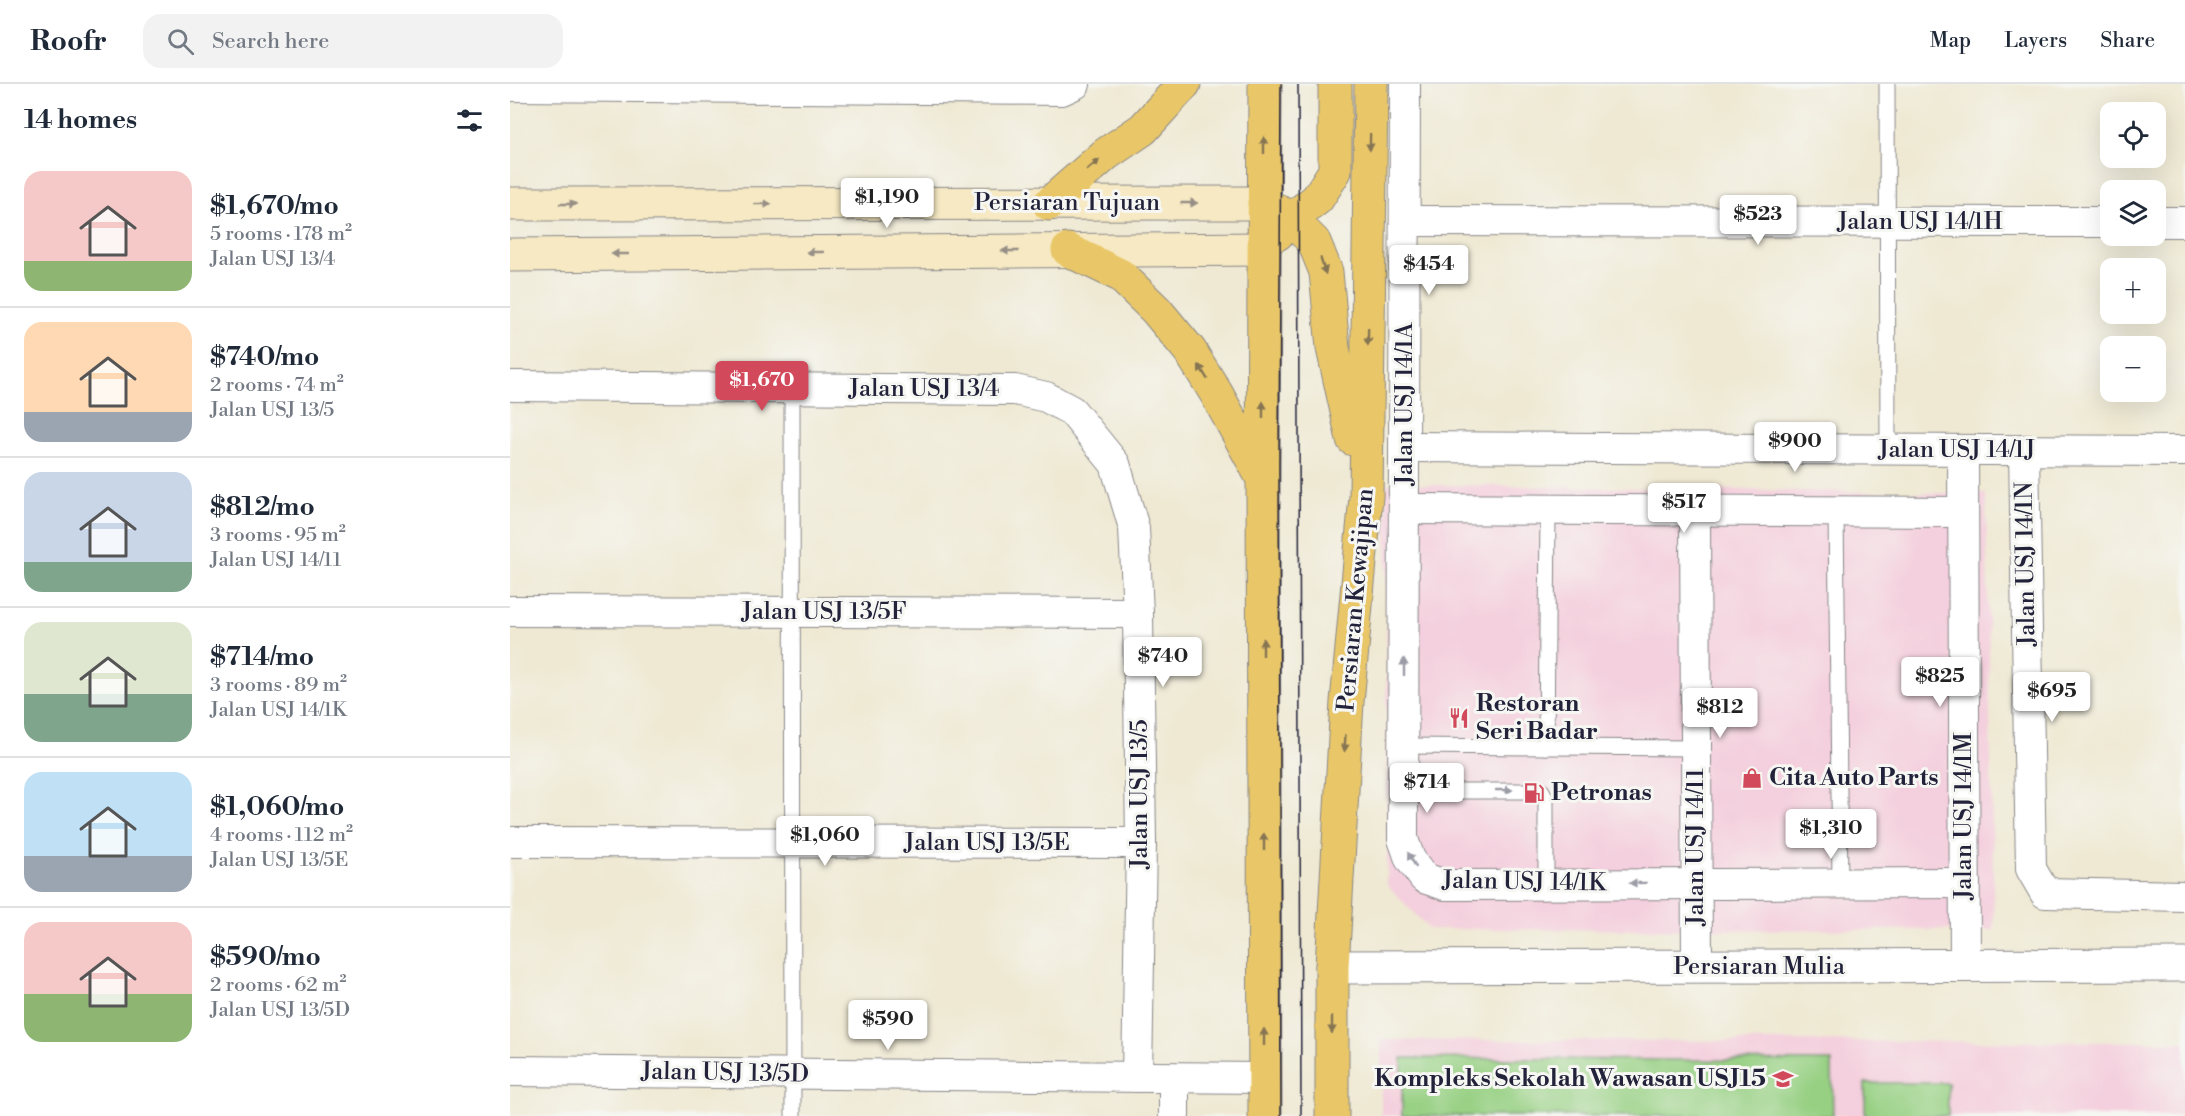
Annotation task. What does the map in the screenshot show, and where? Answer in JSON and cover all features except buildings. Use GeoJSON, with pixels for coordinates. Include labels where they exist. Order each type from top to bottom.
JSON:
{"type":"FeatureCollection","features":[{"type":"Feature","properties":{"kind":"main road"},"geometry":{"type":"LineString","coordinates":[[1049,204],[1106,154],[1143,129],[1184,84]]}},
{"type":"Feature","properties":{"kind":"main road"},"geometry":{"type":"LineString","coordinates":[[1265,84],[1277,211],[1264,249],[1265,1116]]}},
{"type":"Feature","properties":{"kind":"main road"},"geometry":{"type":"LineString","coordinates":[[1277,211],[1317,199],[1335,171],[1335,84]]}},
{"type":"Feature","properties":{"kind":"main road","name":"Persiaran Kewajipan"},"geometry":{"type":"LineString","coordinates":[[1332,1116],[1332,967],[1347,702],[1366,497],[1371,84]]}},
{"type":"Feature","properties":{"kind":"main road","name":"Persiaran Tujuan"},"geometry":{"type":"LineString","coordinates":[[510,204],[1049,204],[1277,211]]}},
{"type":"Feature","properties":{"kind":"main road"},"geometry":{"type":"LineString","coordinates":[[1277,211],[1314,242],[1326,272],[1333,348],[1366,497]]}},
{"type":"Feature","properties":{"kind":"main road","name":"Persiaran Tujuan"},"geometry":{"type":"LineString","coordinates":[[510,255],[1264,249]]}},
{"type":"Feature","properties":{"kind":"main road"},"geometry":{"type":"LineString","coordinates":[[1068,250],[1120,275],[1156,310],[1195,359],[1263,478]]}},
{"type":"Feature","properties":{"kind":"street"},"geometry":{"type":"LineString","coordinates":[[510,86],[1062,90],[1075,84]]}},
{"type":"Feature","properties":{"kind":"street","name":"Jalan USJ 14/1A"},"geometry":{"type":"LineString","coordinates":[[1405,84],[1405,508]]}},
{"type":"Feature","properties":{"kind":"street","name":"Jalan USJ 14/1H"},"geometry":{"type":"LineString","coordinates":[[1405,221],[2100,222]]}},
{"type":"Feature","properties":{"kind":"street"},"geometry":{"type":"LineString","coordinates":[[2166,222],[2185,222]]}},
{"type":"Feature","properties":{"kind":"street","name":"Jalan USJ 13/4"},"geometry":{"type":"LineString","coordinates":[[510,386],[1015,390]]}},
{"type":"Feature","properties":{"kind":"street","name":"Jalan USJ 13/5"},"geometry":{"type":"LineString","coordinates":[[1015,390],[1046,397],[1072,411],[1115,464],[1134,528],[1138,613],[1141,843],[1137,1077]]}},
{"type":"Feature","properties":{"kind":"street","name":"Jalan USJ 14/1J"},"geometry":{"type":"LineString","coordinates":[[1405,447],[2185,451]]}},
{"type":"Feature","properties":{"kind":"street","name":"Jalan USJ 14/1M"},"geometry":{"type":"LineString","coordinates":[[1963,450],[1965,967]]}},
{"type":"Feature","properties":{"kind":"street","name":"Jalan USJ 14/1N"},"geometry":{"type":"LineString","coordinates":[[2024,450],[2031,869],[2045,893],[2185,896]]}},
{"type":"Feature","properties":{"kind":"street"},"geometry":{"type":"LineString","coordinates":[[1405,508],[1963,512]]}},
{"type":"Feature","properties":{"kind":"street","name":"Jalan USJ 14/1K"},"geometry":{"type":"LineString","coordinates":[[1405,508],[1403,839],[1410,859],[1424,878],[1445,885],[1965,883]]}},
{"type":"Feature","properties":{"kind":"street","name":"Jalan USJ 14/11"},"geometry":{"type":"LineString","coordinates":[[1695,510],[1697,967]]}},
{"type":"Feature","properties":{"kind":"street","name":"Jalan USJ 13/5F"},"geometry":{"type":"LineString","coordinates":[[510,610],[1138,613]]}},
{"type":"Feature","properties":{"kind":"street","name":"Jalan USJ 13/5E"},"geometry":{"type":"LineString","coordinates":[[510,842],[1141,843]]}},
{"type":"Feature","properties":{"kind":"street","name":"Persiaran Mulia"},"geometry":{"type":"LineString","coordinates":[[1332,967],[2185,965]]}},
{"type":"Feature","properties":{"kind":"street","name":"Jalan USJ 13/5D"},"geometry":{"type":"LineString","coordinates":[[510,1071],[1265,1078]]}},
{"type":"Feature","properties":{"kind":"street"},"geometry":{"type":"LineString","coordinates":[[1174,1078],[1174,1116]]}},
{"type":"Feature","properties":{"kind":"lane"},"geometry":{"type":"LineString","coordinates":[[1887,84],[1888,449]]}},
{"type":"Feature","properties":{"kind":"lane"},"geometry":{"type":"LineString","coordinates":[[792,388],[793,1116]]}},
{"type":"Feature","properties":{"kind":"lane"},"geometry":{"type":"LineString","coordinates":[[1546,747],[1548,510]]}},
{"type":"Feature","properties":{"kind":"lane"},"geometry":{"type":"LineString","coordinates":[[1836,512],[1840,884]]}},
{"type":"Feature","properties":{"kind":"lane"},"geometry":{"type":"LineString","coordinates":[[1404,746],[1696,748]]}},
{"type":"Feature","properties":{"kind":"lane"},"geometry":{"type":"LineString","coordinates":[[1403,791],[1542,791],[1546,798],[1546,884]]}},
{"type":"Feature","properties":{"kind":"shaded area"},"geometry":{"type":"Polygon","coordinates":[[[1386,484],[1986,494],[1994,930],[1429,929],[1387,885],[1386,484]]]}},
{"type":"Feature","properties":{"kind":"shaded area","name":"Kompleks Sekolah Wawasan USJ15"},"geometry":{"type":"Polygon","coordinates":[[[1381,1040],[2185,1042],[2185,1116],[1381,1116],[1381,1040]]]}},
{"type":"Feature","properties":{"kind":"green space"},"geometry":{"type":"Polygon","coordinates":[[[1402,1058],[1832,1061],[1833,1116],[1402,1116],[1402,1058]]]}},
{"type":"Feature","properties":{"kind":"green space"},"geometry":{"type":"Polygon","coordinates":[[[1865,1083],[1948,1083],[1948,1116],[1865,1116],[1865,1083]]]}},
{"type":"Feature","properties":{"kind":"tram line"},"geometry":{"type":"LineString","coordinates":[[1281,84],[1279,464],[1281,1116]]}},
{"type":"Feature","properties":{"kind":"tram line"},"geometry":{"type":"LineString","coordinates":[[1298,84],[1301,1116]]}},
{"type":"Feature","properties":{"kind":"place","name":"Restoran Seri Badar"},"geometry":{"type":"Point","coordinates":[1459,718]}},
{"type":"Feature","properties":{"kind":"place","name":"Cita Auto Parts"},"geometry":{"type":"Point","coordinates":[1752,778]}},
{"type":"Feature","properties":{"kind":"place","name":"Petronas"},"geometry":{"type":"Point","coordinates":[1534,793]}},
{"type":"Feature","properties":{"kind":"place","name":"Kompleks Sekolah Wawasan USJ15"},"geometry":{"type":"Point","coordinates":[1783,1079]}}]}
